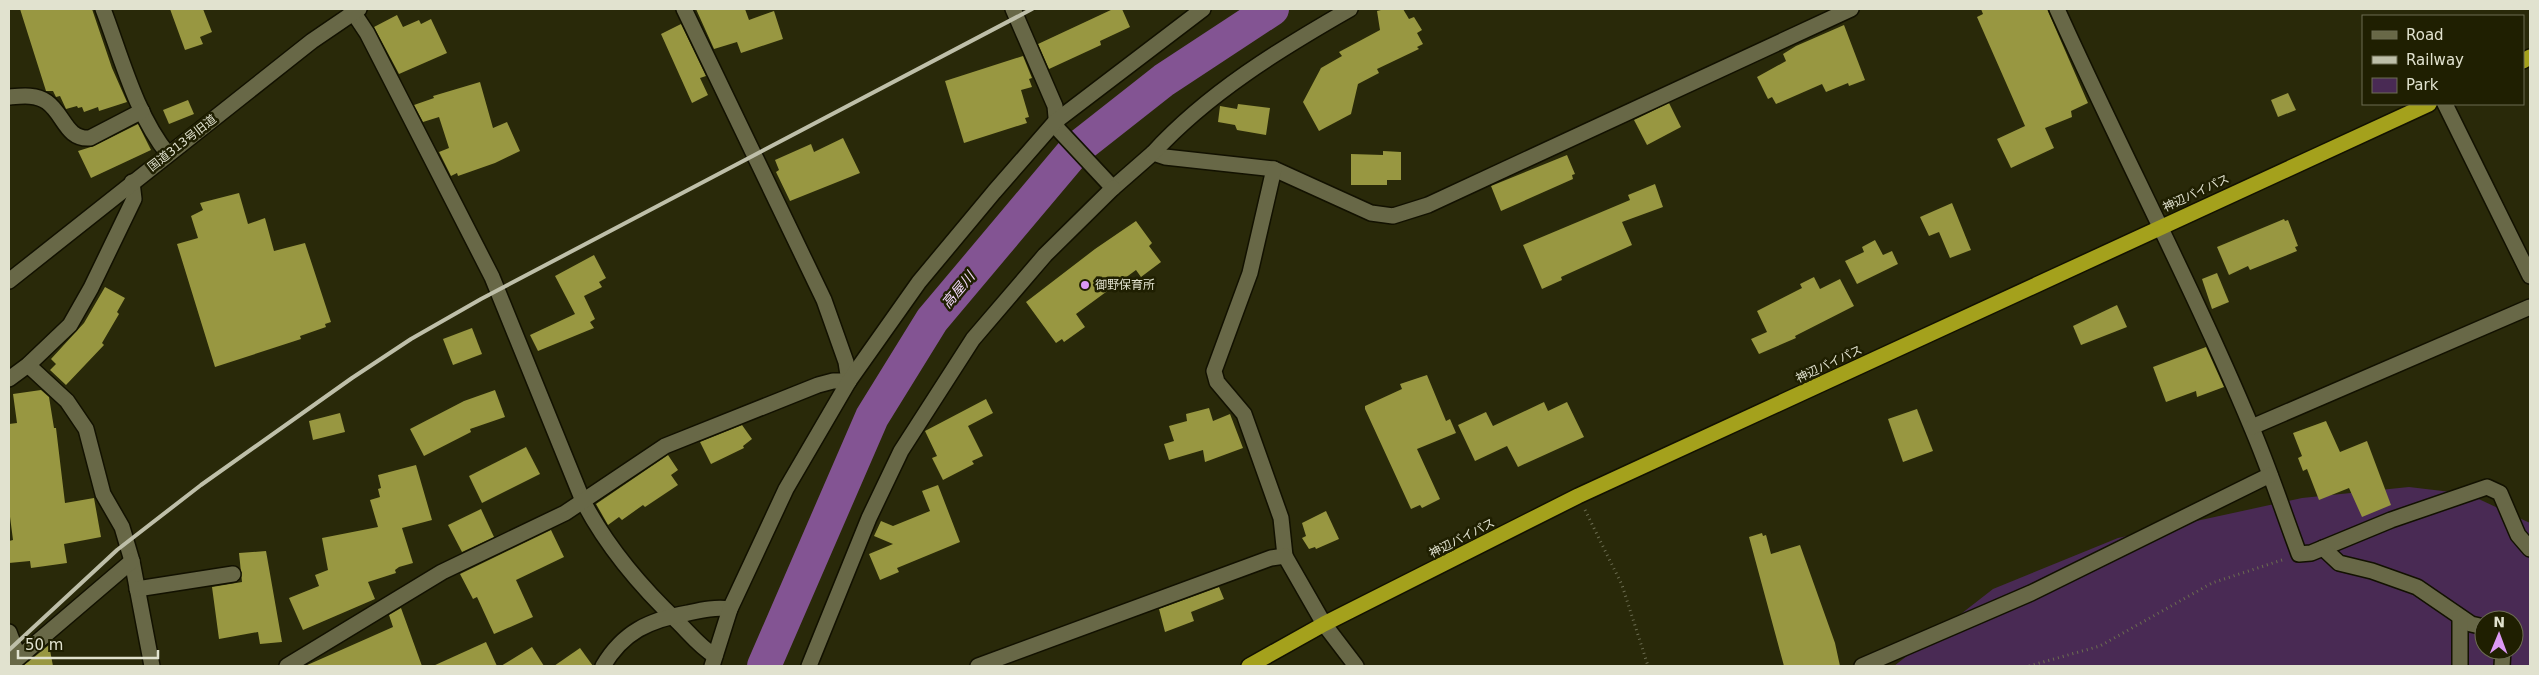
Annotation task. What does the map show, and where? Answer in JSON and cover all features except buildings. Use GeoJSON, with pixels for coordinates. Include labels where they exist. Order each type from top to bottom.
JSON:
{"type":"FeatureCollection","features":[{"type":"Feature","properties":{"kind":"highway","name":"神辺バイパス"},"geometry":{"type":"LineString","coordinates":[[1248,666],[1324,624],[1578,496],[2160,226],[2427,105]]}},
{"type":"Feature","properties":{"kind":"street"},"geometry":{"type":"LineString","coordinates":[[103,9],[142,111],[158,142],[168,154]]}},
{"type":"Feature","properties":{"kind":"street"},"geometry":{"type":"LineString","coordinates":[[684,9],[750,141],[824,300],[846,362],[849,381]]}},
{"type":"Feature","properties":{"kind":"street"},"geometry":{"type":"LineString","coordinates":[[1014,9],[1056,106],[1058,126],[1111,186]]}},
{"type":"Feature","properties":{"kind":"street"},"geometry":{"type":"LineString","coordinates":[[713,661],[730,609],[786,489],[849,381],[919,282],[994,192],[1058,126],[1203,9]]}},
{"type":"Feature","properties":{"kind":"street"},"geometry":{"type":"LineString","coordinates":[[809,666],[869,518],[906,442],[974,339],[1045,255],[1111,186],[1219,94],[1297,39],[1350,9]]}},
{"type":"Feature","properties":{"kind":"street"},"geometry":{"type":"LineString","coordinates":[[2057,9],[2099,103],[2160,226],[2252,427],[2300,554],[2311,553],[2390,520],[2488,487],[2500,494],[2518,535],[2530,549]]}},
{"type":"Feature","properties":{"kind":"street"},"geometry":{"type":"LineString","coordinates":[[354,10],[492,277],[583,501],[613,550],[670,616],[713,661]]}},
{"type":"Feature","properties":{"kind":"street","name":"国道313号旧道"},"geometry":{"type":"LineString","coordinates":[[9,280],[354,10]]}},
{"type":"Feature","properties":{"kind":"street"},"geometry":{"type":"LineString","coordinates":[[1152,153],[1165,157],[1274,169],[1371,213],[1393,216],[1428,205],[1842,11]]}},
{"type":"Feature","properties":{"kind":"street"},"geometry":{"type":"LineString","coordinates":[[9,97],[27,95],[47,102],[74,135],[83,139],[90,138],[142,111]]}},
{"type":"Feature","properties":{"kind":"street"},"geometry":{"type":"LineString","coordinates":[[2445,105],[2530,276]]}},
{"type":"Feature","properties":{"kind":"street"},"geometry":{"type":"LineString","coordinates":[[1274,169],[1250,273],[1214,371],[1217,382],[1244,414],[1281,518],[1285,556],[1324,624],[1356,666]]}},
{"type":"Feature","properties":{"kind":"street"},"geometry":{"type":"LineString","coordinates":[[9,379],[28,365],[70,325],[91,288],[134,199],[132,182]]}},
{"type":"Feature","properties":{"kind":"street"},"geometry":{"type":"LineString","coordinates":[[2252,427],[2530,307]]}},
{"type":"Feature","properties":{"kind":"street"},"geometry":{"type":"LineString","coordinates":[[28,365],[67,401],[86,429],[103,494],[122,527],[132,561],[152,666]]}},
{"type":"Feature","properties":{"kind":"street"},"geometry":{"type":"LineString","coordinates":[[287,666],[309,661],[442,572],[565,513],[665,446],[688,434],[833,381],[849,381]]}},
{"type":"Feature","properties":{"kind":"street"},"geometry":{"type":"LineString","coordinates":[[1862,666],[2031,593],[2270,475]]}},
{"type":"Feature","properties":{"kind":"street"},"geometry":{"type":"LineString","coordinates":[[2323,548],[2339,563],[2417,587],[2460,617],[2474,624]]}},
{"type":"Feature","properties":{"kind":"street"},"geometry":{"type":"LineString","coordinates":[[978,666],[1271,558],[1285,556]]}},
{"type":"Feature","properties":{"kind":"street"},"geometry":{"type":"LineString","coordinates":[[13,661],[132,561]]}},
{"type":"Feature","properties":{"kind":"street"},"geometry":{"type":"LineString","coordinates":[[137,589],[233,574]]}},
{"type":"Feature","properties":{"kind":"street"},"geometry":{"type":"LineString","coordinates":[[603,666],[613,648],[642,626],[670,616],[717,607],[730,609]]}},
{"type":"Feature","properties":{"kind":"street"},"geometry":{"type":"LineString","coordinates":[[2460,617],[2460,666]]}},
{"type":"Feature","properties":{"kind":"street"},"geometry":{"type":"LineString","coordinates":[[9,632],[13,661]]}},
{"type":"Feature","properties":{"kind":"path"},"geometry":{"type":"LineString","coordinates":[[1578,496],[1622,585],[1648,666]]}},
{"type":"Feature","properties":{"kind":"path"},"geometry":{"type":"LineString","coordinates":[[2029,666],[2100,646],[2212,583],[2300,554]]}},
{"type":"Feature","properties":{"kind":"green space"},"geometry":{"type":"Polygon","coordinates":[[[2409,487],[2468,494],[2530,523],[2530,666],[1894,666],[1993,589],[2118,538],[2302,498],[2409,487]]]}},
{"type":"Feature","properties":{"kind":"waterway","name":"高屋川"},"geometry":{"type":"LineString","coordinates":[[764,666],[872,417],[932,320],[1075,150],[1164,80],[1272,9]]}},
{"type":"Feature","properties":{"kind":"railway"},"geometry":{"type":"LineString","coordinates":[[9,650],[117,550],[201,485],[352,378],[411,339],[481,299],[1032,9]]}},
{"type":"Feature","properties":{"kind":"place","name":"御野保育所"},"geometry":{"type":"Point","coordinates":[1085,285]}}]}
